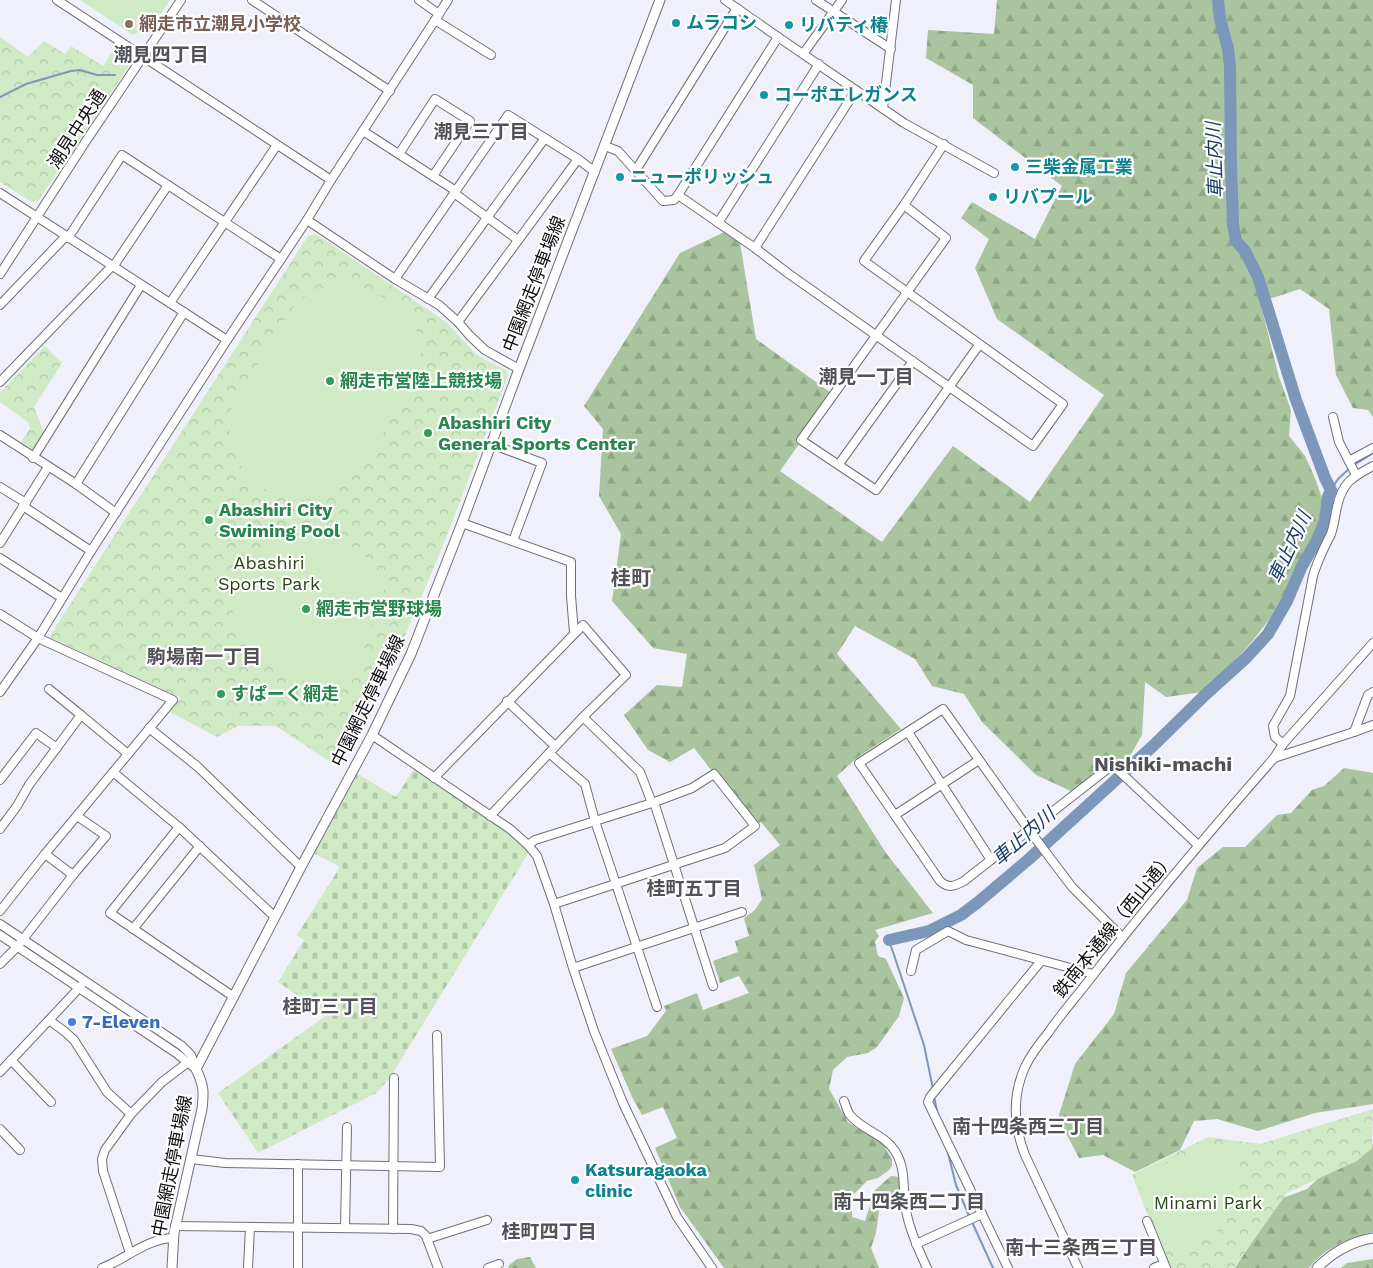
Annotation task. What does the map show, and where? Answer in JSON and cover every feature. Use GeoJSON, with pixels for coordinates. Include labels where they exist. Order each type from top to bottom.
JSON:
{"type":"FeatureCollection","features":[{"type":"Feature","properties":{"kind":"main road","name":"中園網走停車場線"},"geometry":{"type":"LineString","coordinates":[[172,1268],[173,1238],[204,1094],[202,1082],[196,1069],[372,735],[410,654],[462,523],[660,0]]}},
{"type":"Feature","properties":{"kind":"main road"},"geometry":{"type":"LineString","coordinates":[[1317,1268],[1327,1258],[1347,1245],[1373,1238]]}},
{"type":"Feature","properties":{"kind":"street"},"geometry":{"type":"LineString","coordinates":[[57,0],[331,180]]}},
{"type":"Feature","properties":{"kind":"street","name":"潮見中央通"},"geometry":{"type":"LineString","coordinates":[[0,274],[86,141],[181,0]]}},
{"type":"Feature","properties":{"kind":"street"},"geometry":{"type":"LineString","coordinates":[[252,0],[390,91]]}},
{"type":"Feature","properties":{"kind":"street"},"geometry":{"type":"LineString","coordinates":[[419,0],[437,17],[491,55]]}},
{"type":"Feature","properties":{"kind":"street"},"geometry":{"type":"LineString","coordinates":[[0,692],[38,638],[91,551],[448,0]]}},
{"type":"Feature","properties":{"kind":"street"},"geometry":{"type":"LineString","coordinates":[[816,0],[891,49]]}},
{"type":"Feature","properties":{"kind":"street"},"geometry":{"type":"LineString","coordinates":[[804,54],[842,0]]}},
{"type":"Feature","properties":{"kind":"street"},"geometry":{"type":"LineString","coordinates":[[883,108],[896,0]]}},
{"type":"Feature","properties":{"kind":"street"},"geometry":{"type":"LineString","coordinates":[[636,170],[733,3],[778,37],[904,123],[994,173]]}},
{"type":"Feature","properties":{"kind":"street"},"geometry":{"type":"LineString","coordinates":[[605,146],[618,150],[663,201],[674,200],[778,37]]}},
{"type":"Feature","properties":{"kind":"street"},"geometry":{"type":"LineString","coordinates":[[718,223],[819,64]]}},
{"type":"Feature","properties":{"kind":"street"},"geometry":{"type":"LineString","coordinates":[[755,248],[856,90]]}},
{"type":"Feature","properties":{"kind":"street"},"geometry":{"type":"LineString","coordinates":[[399,154],[435,99],[470,121],[433,176]]}},
{"type":"Feature","properties":{"kind":"street"},"geometry":{"type":"LineString","coordinates":[[395,279],[508,114],[595,172]]}},
{"type":"Feature","properties":{"kind":"street"},"geometry":{"type":"LineString","coordinates":[[363,131],[433,176],[518,240]]}},
{"type":"Feature","properties":{"kind":"street"},"geometry":{"type":"LineString","coordinates":[[428,298],[545,138]]}},
{"type":"Feature","properties":{"kind":"street"},"geometry":{"type":"LineString","coordinates":[[678,195],[1033,446],[1063,404],[864,261],[944,144]]}},
{"type":"Feature","properties":{"kind":"street"},"geometry":{"type":"LineString","coordinates":[[170,303],[277,145]]}},
{"type":"Feature","properties":{"kind":"street"},"geometry":{"type":"LineString","coordinates":[[0,305],[67,237],[122,155],[281,259]]}},
{"type":"Feature","properties":{"kind":"street"},"geometry":{"type":"LineString","coordinates":[[458,322],[578,159]]}},
{"type":"Feature","properties":{"kind":"street"},"geometry":{"type":"LineString","coordinates":[[0,382],[112,266],[168,185]]}},
{"type":"Feature","properties":{"kind":"street"},"geometry":{"type":"LineString","coordinates":[[0,193],[227,340]]}},
{"type":"Feature","properties":{"kind":"street"},"geometry":{"type":"LineString","coordinates":[[904,204],[946,238],[801,440],[876,490],[979,345]]}},
{"type":"Feature","properties":{"kind":"street"},"geometry":{"type":"LineString","coordinates":[[307,220],[395,279],[439,305],[485,350],[519,369]]}},
{"type":"Feature","properties":{"kind":"street"},"geometry":{"type":"LineString","coordinates":[[34,458],[141,285]]}},
{"type":"Feature","properties":{"kind":"street"},"geometry":{"type":"LineString","coordinates":[[76,484],[184,312]]}},
{"type":"Feature","properties":{"kind":"street"},"geometry":{"type":"LineString","coordinates":[[839,464],[913,361]]}},
{"type":"Feature","properties":{"kind":"street"},"geometry":{"type":"LineString","coordinates":[[1333,417],[1339,442],[1355,473]]}},
{"type":"Feature","properties":{"kind":"street"},"geometry":{"type":"LineString","coordinates":[[0,435],[76,484],[116,513]]}},
{"type":"Feature","properties":{"kind":"street"},"geometry":{"type":"LineString","coordinates":[[491,444],[542,463],[514,541]]}},
{"type":"Feature","properties":{"kind":"street"},"geometry":{"type":"LineString","coordinates":[[1349,462],[1373,448]]}},
{"type":"Feature","properties":{"kind":"street"},"geometry":{"type":"LineString","coordinates":[[1283,744],[1275,737],[1273,726],[1290,696],[1319,557],[1331,533],[1341,495],[1346,484],[1355,473],[1373,466]]}},
{"type":"Feature","properties":{"kind":"street"},"geometry":{"type":"LineString","coordinates":[[0,543],[48,467]]}},
{"type":"Feature","properties":{"kind":"street"},"geometry":{"type":"LineString","coordinates":[[0,486],[91,551]]}},
{"type":"Feature","properties":{"kind":"street"},"geometry":{"type":"LineString","coordinates":[[462,523],[571,562],[574,632]]}},
{"type":"Feature","properties":{"kind":"street"},"geometry":{"type":"LineString","coordinates":[[0,558],[62,598]]}},
{"type":"Feature","properties":{"kind":"street"},"geometry":{"type":"LineString","coordinates":[[0,614],[38,638],[173,700],[0,911]]}},
{"type":"Feature","properties":{"kind":"street"},"geometry":{"type":"LineString","coordinates":[[434,778],[574,632],[583,625],[626,675],[555,746],[490,816]]}},
{"type":"Feature","properties":{"kind":"street","name":"鉄南本通線（西山通）"},"geometry":{"type":"LineString","coordinates":[[1078,1268],[1025,1156],[1018,1133],[1016,1107],[1021,1078],[1029,1058],[1122,937],[1198,845],[1274,758],[1283,744],[1373,643]]}},
{"type":"Feature","properties":{"kind":"street"},"geometry":{"type":"LineString","coordinates":[[49,689],[128,754]]}},
{"type":"Feature","properties":{"kind":"street"},"geometry":{"type":"LineString","coordinates":[[1354,732],[1368,695],[1373,692]]}},
{"type":"Feature","properties":{"kind":"street"},"geometry":{"type":"LineString","coordinates":[[507,701],[555,746]]}},
{"type":"Feature","properties":{"kind":"street"},"geometry":{"type":"LineString","coordinates":[[1122,937],[1072,887],[1030,830],[979,760],[943,709],[859,764],[940,881],[948,886],[956,885],[991,860],[1030,830],[1110,766],[1122,774],[1198,845]]}},
{"type":"Feature","properties":{"kind":"street"},"geometry":{"type":"LineString","coordinates":[[2,823],[81,716]]}},
{"type":"Feature","properties":{"kind":"street"},"geometry":{"type":"LineString","coordinates":[[583,717],[640,772],[653,802],[675,866],[713,986]]}},
{"type":"Feature","properties":{"kind":"street"},"geometry":{"type":"LineString","coordinates":[[1274,758],[1373,725]]}},
{"type":"Feature","properties":{"kind":"street"},"geometry":{"type":"LineString","coordinates":[[149,728],[198,767],[301,867]]}},
{"type":"Feature","properties":{"kind":"street"},"geometry":{"type":"LineString","coordinates":[[0,780],[36,732],[57,748]]}},
{"type":"Feature","properties":{"kind":"street"},"geometry":{"type":"LineString","coordinates":[[908,732],[991,860]]}},
{"type":"Feature","properties":{"kind":"street"},"geometry":{"type":"LineString","coordinates":[[372,735],[510,829],[537,856],[573,968],[608,1067],[648,1159],[677,1217],[711,1266],[702,1268]]}},
{"type":"Feature","properties":{"kind":"street"},"geometry":{"type":"LineString","coordinates":[[549,753],[585,784],[595,821],[658,1007]]}},
{"type":"Feature","properties":{"kind":"street"},"geometry":{"type":"LineString","coordinates":[[895,815],[979,760]]}},
{"type":"Feature","properties":{"kind":"street"},"geometry":{"type":"LineString","coordinates":[[113,772],[179,827],[275,917]]}},
{"type":"Feature","properties":{"kind":"street"},"geometry":{"type":"LineString","coordinates":[[528,845],[535,840],[692,788],[714,774],[755,826],[725,848],[675,866],[554,904]]}},
{"type":"Feature","properties":{"kind":"street"},"geometry":{"type":"LineString","coordinates":[[0,964],[23,940],[106,836],[77,816]]}},
{"type":"Feature","properties":{"kind":"street"},"geometry":{"type":"LineString","coordinates":[[179,827],[110,913],[234,997]]}},
{"type":"Feature","properties":{"kind":"street"},"geometry":{"type":"LineString","coordinates":[[133,928],[200,846]]}},
{"type":"Feature","properties":{"kind":"street"},"geometry":{"type":"LineString","coordinates":[[45,854],[74,875]]}},
{"type":"Feature","properties":{"kind":"street"},"geometry":{"type":"LineString","coordinates":[[573,968],[742,912]]}},
{"type":"Feature","properties":{"kind":"street"},"geometry":{"type":"LineString","coordinates":[[0,924],[182,1046],[191,1055],[196,1069]]}},
{"type":"Feature","properties":{"kind":"street"},"geometry":{"type":"LineString","coordinates":[[911,971],[916,950],[948,932],[966,940],[1094,974]]}},
{"type":"Feature","properties":{"kind":"street"},"geometry":{"type":"LineString","coordinates":[[0,935],[196,1069]]}},
{"type":"Feature","properties":{"kind":"street"},"geometry":{"type":"LineString","coordinates":[[1008,1268],[928,1102],[930,1097],[1040,960]]}},
{"type":"Feature","properties":{"kind":"street"},"geometry":{"type":"LineString","coordinates":[[0,1072],[80,989],[84,981]]}},
{"type":"Feature","properties":{"kind":"street"},"geometry":{"type":"LineString","coordinates":[[49,1020],[74,1040],[107,1092],[131,1114]]}},
{"type":"Feature","properties":{"kind":"street"},"geometry":{"type":"LineString","coordinates":[[191,1158],[226,1163],[440,1167],[437,1035]]}},
{"type":"Feature","properties":{"kind":"street"},"geometry":{"type":"LineString","coordinates":[[11,1060],[52,1102]]}},
{"type":"Feature","properties":{"kind":"street"},"geometry":{"type":"LineString","coordinates":[[130,1253],[103,1171],[102,1159],[104,1150],[131,1114],[162,1082],[188,1063]]}},
{"type":"Feature","properties":{"kind":"street"},"geometry":{"type":"LineString","coordinates":[[393,1229],[394,1078]]}},
{"type":"Feature","properties":{"kind":"street"},"geometry":{"type":"LineString","coordinates":[[844,1101],[849,1114],[888,1143],[895,1151],[904,1176],[906,1212],[916,1244],[927,1268]]}},
{"type":"Feature","properties":{"kind":"street"},"geometry":{"type":"LineString","coordinates":[[345,1228],[347,1127]]}},
{"type":"Feature","properties":{"kind":"street"},"geometry":{"type":"LineString","coordinates":[[2,1133],[20,1150]]}},
{"type":"Feature","properties":{"kind":"street"},"geometry":{"type":"LineString","coordinates":[[298,1164],[298,1268]]}},
{"type":"Feature","properties":{"kind":"street"},"geometry":{"type":"LineString","coordinates":[[916,1244],[982,1214]]}},
{"type":"Feature","properties":{"kind":"street"},"geometry":{"type":"LineString","coordinates":[[427,1239],[487,1220]]}},
{"type":"Feature","properties":{"kind":"street"},"geometry":{"type":"LineString","coordinates":[[1147,1221],[1165,1266],[1154,1268]]}},
{"type":"Feature","properties":{"kind":"street"},"geometry":{"type":"LineString","coordinates":[[176,1226],[411,1229],[421,1231],[426,1236],[438,1268]]}},
{"type":"Feature","properties":{"kind":"street"},"geometry":{"type":"LineString","coordinates":[[248,1268],[250,1226]]}},
{"type":"Feature","properties":{"kind":"street"},"geometry":{"type":"LineString","coordinates":[[102,1268],[158,1240],[173,1238]]}},
{"type":"Feature","properties":{"kind":"street"},"geometry":{"type":"LineString","coordinates":[[488,1268],[499,1264]]}},
{"type":"Feature","properties":{"kind":"green space"},"geometry":{"type":"Polygon","coordinates":[[[80,0],[170,0],[156,21],[133,35],[80,0]]]}},
{"type":"Feature","properties":{"kind":"green space"},"geometry":{"type":"Polygon","coordinates":[[[997,0],[1373,0],[1373,417],[1368,410],[1353,408],[1336,375],[1329,309],[1300,289],[1260,302],[1279,377],[1291,410],[1289,436],[1305,456],[1322,498],[1322,518],[1316,535],[1298,563],[1276,611],[1241,654],[1203,692],[1166,697],[1145,682],[1142,735],[1127,761],[1108,764],[1073,792],[1036,775],[982,722],[964,694],[932,686],[915,659],[855,626],[837,654],[901,729],[858,757],[837,776],[886,853],[933,913],[875,930],[879,936],[875,942],[878,956],[886,959],[904,998],[899,1016],[877,1047],[868,1053],[847,1057],[833,1070],[829,1089],[848,1122],[882,1143],[892,1159],[892,1166],[888,1171],[878,1178],[867,1181],[852,1196],[852,1217],[865,1221],[875,1190],[891,1176],[898,1177],[900,1181],[899,1189],[892,1194],[879,1211],[876,1233],[871,1248],[879,1268],[724,1268],[680,1207],[655,1148],[677,1138],[663,1107],[642,1115],[611,1049],[647,1036],[666,1011],[664,1006],[697,993],[703,1010],[749,993],[739,976],[720,983],[713,961],[738,952],[735,941],[749,936],[744,918],[755,910],[762,899],[754,865],[780,845],[761,822],[755,826],[694,748],[670,762],[648,750],[624,715],[657,685],[682,687],[687,654],[653,648],[612,601],[621,534],[599,496],[603,429],[584,406],[680,253],[729,230],[739,237],[756,339],[834,395],[780,471],[882,542],[953,446],[1030,502],[1104,395],[997,319],[975,268],[989,239],[961,218],[972,202],[1035,239],[1062,186],[973,118],[973,85],[926,58],[928,30],[994,34],[997,0]]]}},
{"type":"Feature","properties":{"kind":"green space"},"geometry":{"type":"Polygon","coordinates":[[[0,37],[28,57],[44,41],[65,54],[71,46],[103,66],[115,47],[130,56],[131,63],[38,201],[32,202],[0,182],[0,37]]]}},
{"type":"Feature","properties":{"kind":"green space","name":"Abashiri Sports Park"},"geometry":{"type":"Polygon","coordinates":[[[316,234],[447,323],[476,354],[506,370],[508,376],[444,543],[397,655],[339,768],[276,726],[238,726],[217,737],[170,712],[181,698],[49,637],[308,236],[316,234]]]}},
{"type":"Feature","properties":{"kind":"green space","name":"網走市営陸上競技場"},"geometry":{"type":"Polygon","coordinates":[[[346,284],[362,288],[383,298],[411,320],[417,334],[421,364],[417,375],[384,430],[363,461],[347,479],[327,494],[316,498],[299,500],[282,496],[258,484],[239,463],[230,436],[232,406],[291,310],[298,302],[317,290],[346,284]]]}},
{"type":"Feature","properties":{"kind":"green space"},"geometry":{"type":"Polygon","coordinates":[[[45,346],[62,363],[34,407],[44,433],[34,449],[31,449],[21,442],[30,428],[28,422],[0,402],[0,393],[45,346]]]}},
{"type":"Feature","properties":{"kind":"green space","name":"網走市営野球場"},"geometry":{"type":"Polygon","coordinates":[[[313,534],[336,539],[358,550],[374,567],[384,589],[354,679],[322,692],[250,647],[241,637],[234,623],[233,615],[236,589],[251,562],[266,548],[275,543],[293,537],[313,534]]]}},
{"type":"Feature","properties":{"kind":"green space"},"geometry":{"type":"Polygon","coordinates":[[[416,766],[490,816],[531,849],[389,1079],[376,1093],[258,1153],[218,1093],[327,1015],[278,982],[304,940],[297,935],[340,867],[310,851],[353,771],[396,797],[416,766]]]}},
{"type":"Feature","properties":{"kind":"green space"},"geometry":{"type":"Polygon","coordinates":[[[1344,768],[1373,773],[1373,1104],[1315,1113],[1258,1131],[1217,1119],[1194,1121],[1180,1150],[1135,1172],[1103,1155],[1079,1158],[1058,1118],[1075,1064],[1114,1014],[1126,973],[1187,900],[1197,868],[1223,847],[1245,847],[1277,815],[1291,813],[1312,790],[1324,786],[1344,768]]]}},
{"type":"Feature","properties":{"kind":"green space","name":"Minami Park"},"geometry":{"type":"Polygon","coordinates":[[[1373,1109],[1372,1148],[1357,1161],[1287,1193],[1234,1268],[1169,1268],[1132,1175],[1208,1137],[1260,1144],[1373,1109]]]}},
{"type":"Feature","properties":{"kind":"green space"},"geometry":{"type":"Polygon","coordinates":[[[1210,1144],[1229,1147],[1240,1155],[1238,1190],[1229,1214],[1214,1235],[1175,1253],[1164,1246],[1136,1177],[1210,1144]]]}},
{"type":"Feature","properties":{"kind":"green space"},"geometry":{"type":"Polygon","coordinates":[[[1373,1144],[1373,1232],[1338,1244],[1322,1255],[1309,1268],[1235,1268],[1280,1199],[1307,1189],[1333,1164],[1373,1144]]]}},
{"type":"Feature","properties":{"kind":"green space"},"geometry":{"type":"Polygon","coordinates":[[[530,1257],[536,1268],[509,1268],[508,1266],[517,1259],[530,1257]]]}},
{"type":"Feature","properties":{"kind":"green space"},"geometry":{"type":"Polygon","coordinates":[[[1373,1259],[1373,1268],[1341,1268],[1347,1263],[1373,1259]]]}},
{"type":"Feature","properties":{"kind":"waterway","name":"車止内川"},"geometry":{"type":"LineString","coordinates":[[889,940],[929,931],[961,915],[977,903],[1029,859],[1246,658],[1268,634],[1287,601],[1325,520],[1328,497],[1331,490],[1296,400],[1258,277],[1245,251],[1236,241],[1233,224],[1230,67],[1218,0]]}},
{"type":"Feature","properties":{"kind":"waterway"},"geometry":{"type":"LineString","coordinates":[[0,97],[26,84],[71,71],[80,70],[97,75],[115,75]]}},
{"type":"Feature","properties":{"kind":"waterway"},"geometry":{"type":"LineString","coordinates":[[1354,465],[1373,453]]}},
{"type":"Feature","properties":{"kind":"waterway"},"geometry":{"type":"LineString","coordinates":[[1331,490],[1338,479],[1350,468]]}},
{"type":"Feature","properties":{"kind":"waterway"},"geometry":{"type":"LineString","coordinates":[[889,940],[924,1045],[933,1089]]}},
{"type":"Feature","properties":{"kind":"waterway"},"geometry":{"type":"LineString","coordinates":[[934,1096],[938,1116]]}},
{"type":"Feature","properties":{"kind":"waterway"},"geometry":{"type":"LineString","coordinates":[[947,1149],[956,1185],[970,1218]]}},
{"type":"Feature","properties":{"kind":"waterway"},"geometry":{"type":"LineString","coordinates":[[972,1222],[993,1268]]}},
{"type":"Feature","properties":{"kind":"place","name":"ムラコシ"},"geometry":{"type":"Point","coordinates":[676,23]}},
{"type":"Feature","properties":{"kind":"place","name":"網走市立潮見小学校"},"geometry":{"type":"Point","coordinates":[129,24]}},
{"type":"Feature","properties":{"kind":"place","name":"リバティ椿"},"geometry":{"type":"Point","coordinates":[789,25]}},
{"type":"Feature","properties":{"kind":"place","name":"コーポエレガンス"},"geometry":{"type":"Point","coordinates":[764,95]}},
{"type":"Feature","properties":{"kind":"place","name":"三柴金属工業"},"geometry":{"type":"Point","coordinates":[1015,167]}},
{"type":"Feature","properties":{"kind":"place","name":"ニューポリッシュ"},"geometry":{"type":"Point","coordinates":[620,177]}},
{"type":"Feature","properties":{"kind":"place","name":"リバプール"},"geometry":{"type":"Point","coordinates":[993,197]}},
{"type":"Feature","properties":{"kind":"place","name":"網走市営陸上競技場"},"geometry":{"type":"Point","coordinates":[330,381]}},
{"type":"Feature","properties":{"kind":"place","name":"Abashiri City General Sports Center"},"geometry":{"type":"Point","coordinates":[428,433]}},
{"type":"Feature","properties":{"kind":"place","name":"Abashiri City Swiming Pool"},"geometry":{"type":"Point","coordinates":[209,520]}},
{"type":"Feature","properties":{"kind":"place","name":"網走市営野球場"},"geometry":{"type":"Point","coordinates":[306,609]}},
{"type":"Feature","properties":{"kind":"place","name":"すぱーく網走"},"geometry":{"type":"Point","coordinates":[221,694]}},
{"type":"Feature","properties":{"kind":"place","name":"7-Eleven"},"geometry":{"type":"Point","coordinates":[72,1022]}},
{"type":"Feature","properties":{"kind":"place","name":"Katsuragaoka clinic"},"geometry":{"type":"Point","coordinates":[575,1180]}},
{"type":"Feature","properties":{"kind":"district","name":"潮見四丁目"},"geometry":{"type":"Point","coordinates":[161,54]}},
{"type":"Feature","properties":{"kind":"district","name":"潮見三丁目"},"geometry":{"type":"Point","coordinates":[481,131]}},
{"type":"Feature","properties":{"kind":"district","name":"潮見一丁目"},"geometry":{"type":"Point","coordinates":[866,376]}},
{"type":"Feature","properties":{"kind":"district","name":"桂町"},"geometry":{"type":"Point","coordinates":[631,578]}},
{"type":"Feature","properties":{"kind":"district","name":"駒場南一丁目"},"geometry":{"type":"Point","coordinates":[204,656]}},
{"type":"Feature","properties":{"kind":"district","name":"Nishiki-machi"},"geometry":{"type":"Point","coordinates":[1163,764]}},
{"type":"Feature","properties":{"kind":"district","name":"桂町五丁目"},"geometry":{"type":"Point","coordinates":[694,888]}},
{"type":"Feature","properties":{"kind":"district","name":"桂町三丁目"},"geometry":{"type":"Point","coordinates":[330,1006]}},
{"type":"Feature","properties":{"kind":"district","name":"南十四条西三丁目"},"geometry":{"type":"Point","coordinates":[1028,1126]}},
{"type":"Feature","properties":{"kind":"district","name":"南十四条西二丁目"},"geometry":{"type":"Point","coordinates":[909,1201]}},
{"type":"Feature","properties":{"kind":"district","name":"桂町四丁目"},"geometry":{"type":"Point","coordinates":[549,1231]}},
{"type":"Feature","properties":{"kind":"district","name":"南十三条西三丁目"},"geometry":{"type":"Point","coordinates":[1081,1247]}}]}
